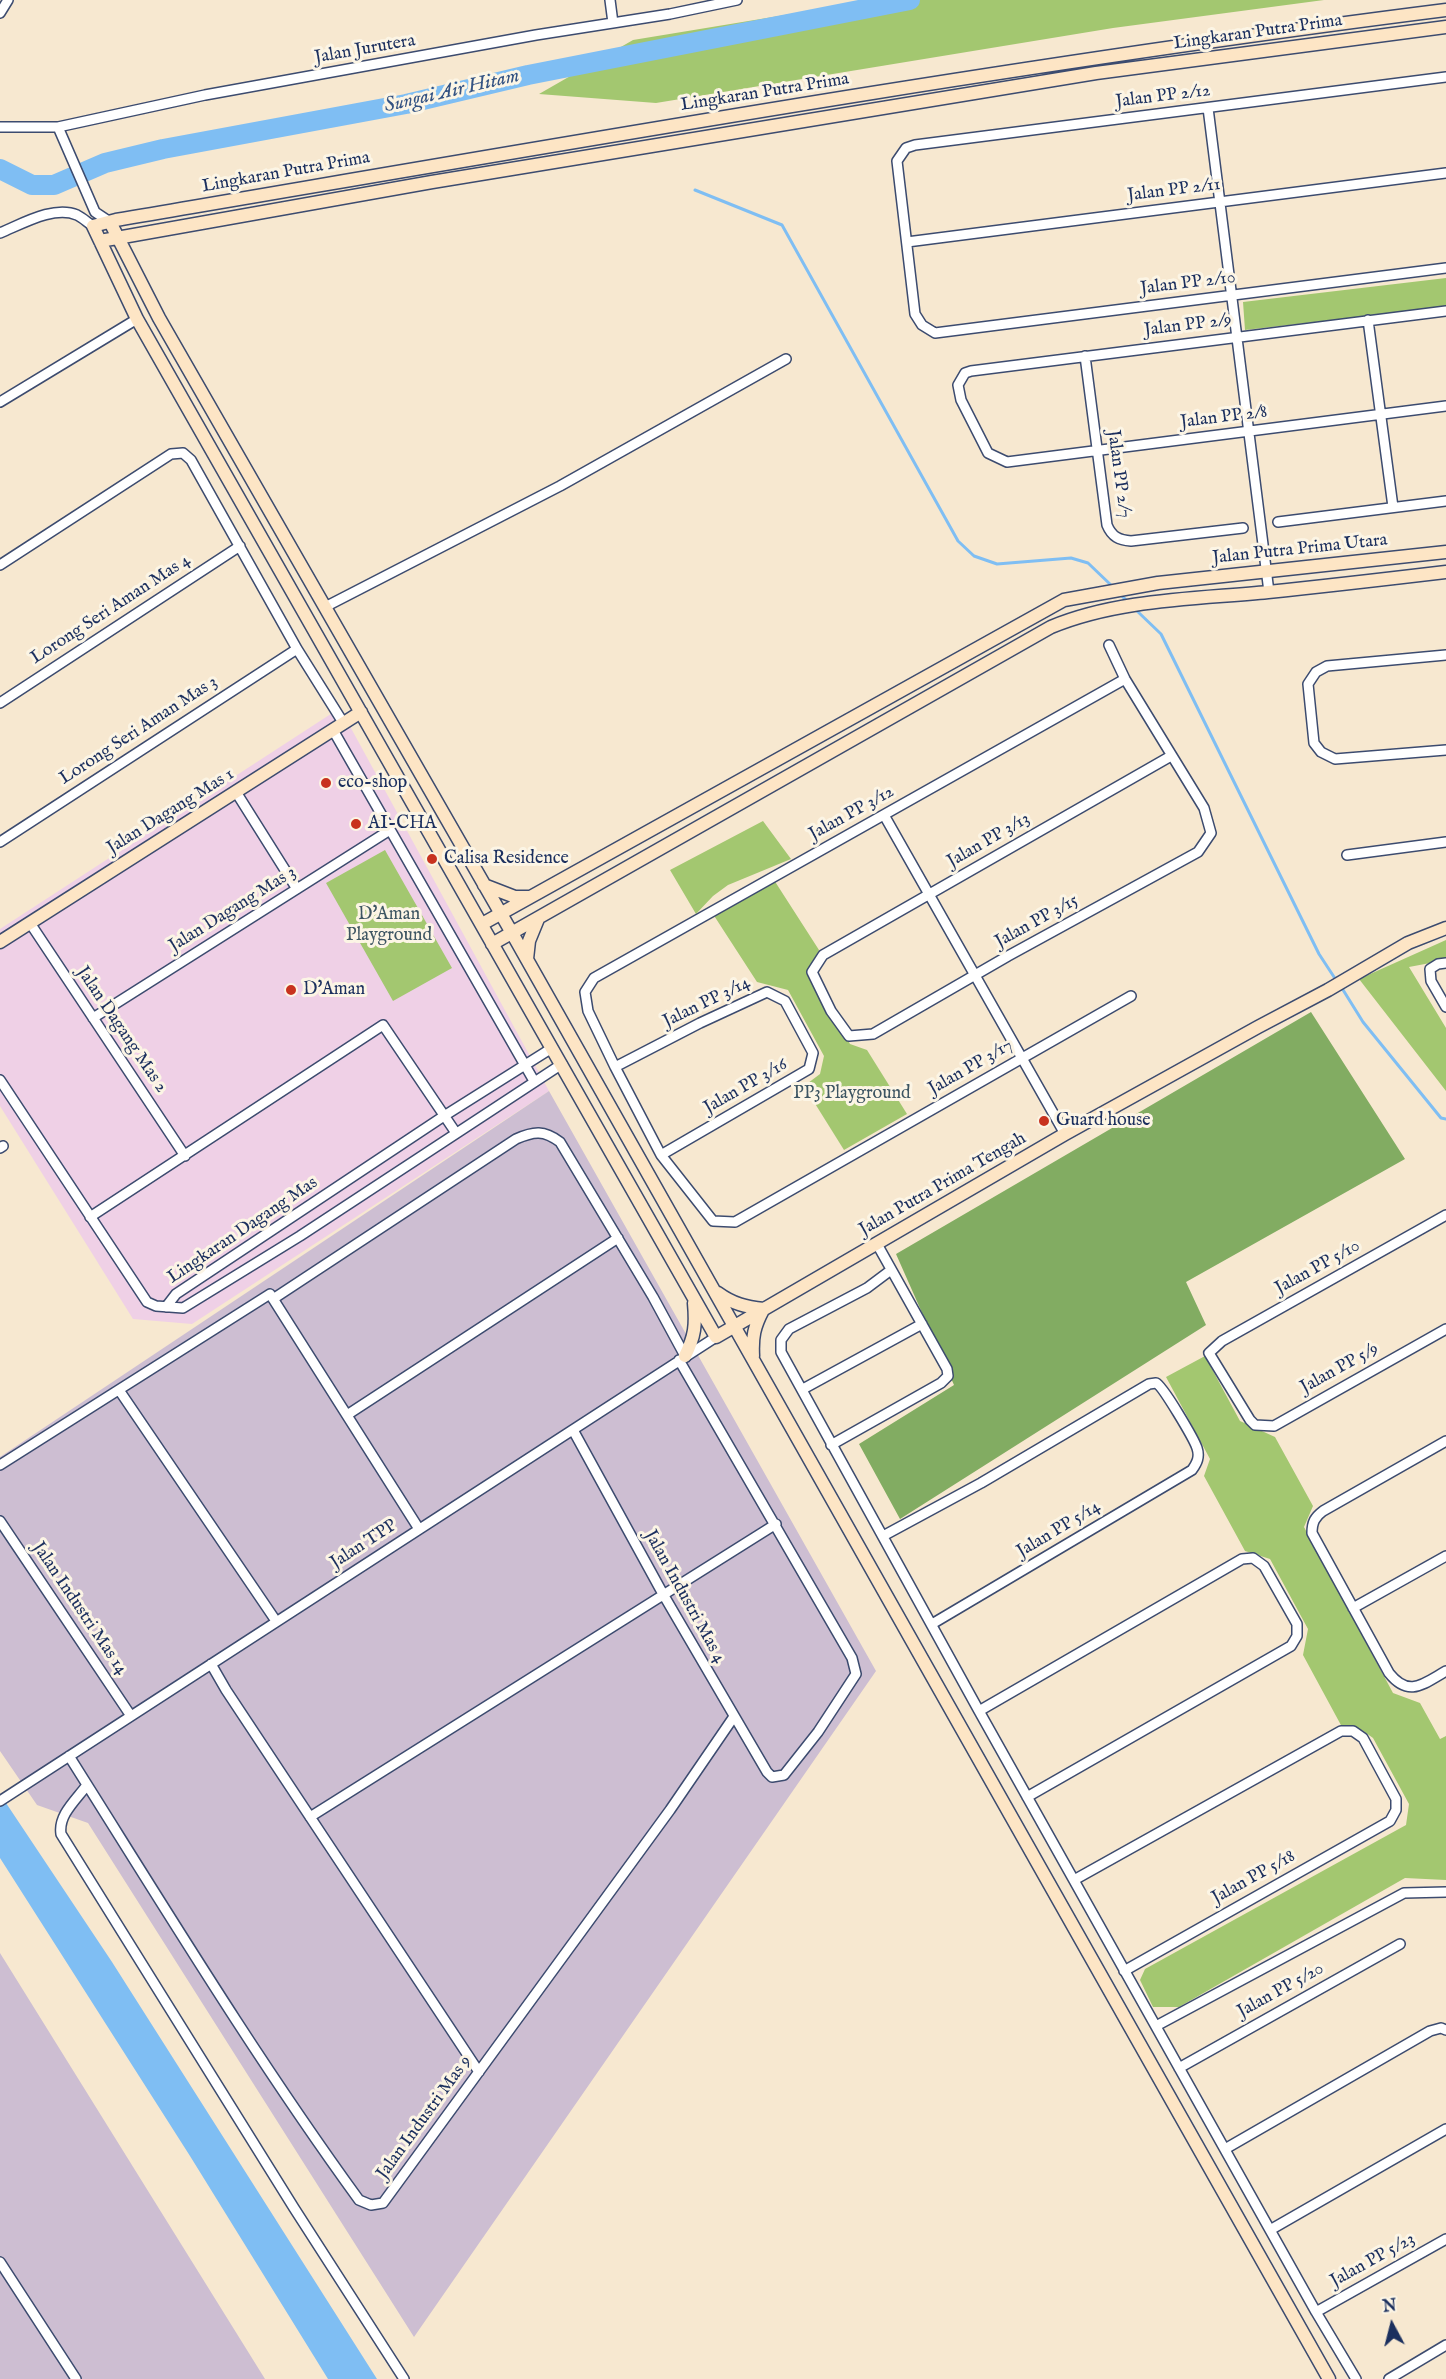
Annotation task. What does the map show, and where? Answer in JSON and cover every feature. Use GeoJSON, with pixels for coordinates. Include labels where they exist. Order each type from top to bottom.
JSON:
{"type":"FeatureCollection","features":[{"type":"Feature","properties":{"kind":"main road","name":"Lingkaran Putra Prima"},"geometry":{"type":"LineString","coordinates":[[93,226],[486,157],[1113,54],[1446,10]]}},
{"type":"Feature","properties":{"kind":"main road","name":"Lingkaran Putra Prima"},"geometry":{"type":"LineString","coordinates":[[99,242],[432,182],[1096,73],[1446,27]]}},
{"type":"Feature","properties":{"kind":"main road"},"geometry":{"type":"LineString","coordinates":[[110,222],[159,318],[512,933],[1329,2379]]}},
{"type":"Feature","properties":{"kind":"main road"},"geometry":{"type":"LineString","coordinates":[[93,226],[137,319],[716,1337]]}},
{"type":"Feature","properties":{"kind":"main road","name":"Jalan Putra Prima Utara"},"geometry":{"type":"LineString","coordinates":[[482,924],[1064,600],[1158,583],[1446,552]]}},
{"type":"Feature","properties":{"kind":"main road","name":"Jalan Putra Prima Utara"},"geometry":{"type":"LineString","coordinates":[[492,944],[1051,627],[1070,619],[1114,609],[1179,599],[1269,592],[1446,572]]}},
{"type":"Feature","properties":{"kind":"main road","name":"Jalan Dagang Mas 1"},"geometry":{"type":"LineString","coordinates":[[0,942],[361,712]]}},
{"type":"Feature","properties":{"kind":"main road"},"geometry":{"type":"LineString","coordinates":[[484,885],[514,897],[530,897]]}},
{"type":"Feature","properties":{"kind":"main road"},"geometry":{"type":"LineString","coordinates":[[527,961],[528,941],[538,918]]}},
{"type":"Feature","properties":{"kind":"main road","name":"Jalan Putra Prima Tengah"},"geometry":{"type":"LineString","coordinates":[[716,1337],[1065,1134],[1328,990],[1408,943],[1446,928]]}},
{"type":"Feature","properties":{"kind":"main road"},"geometry":{"type":"LineString","coordinates":[[714,1291],[742,1306],[764,1309],[754,1326],[753,1359]]}},
{"type":"Feature","properties":{"kind":"main road"},"geometry":{"type":"LineString","coordinates":[[682,1358],[694,1338],[696,1321],[694,1300]]}},
{"type":"Feature","properties":{"kind":"street"},"geometry":{"type":"LineString","coordinates":[[0,13],[8,0]]}},
{"type":"Feature","properties":{"kind":"street"},"geometry":{"type":"LineString","coordinates":[[610,0],[613,23]]}},
{"type":"Feature","properties":{"kind":"street","name":"Jalan Jurutera"},"geometry":{"type":"LineString","coordinates":[[0,127],[58,127],[205,95],[737,0]]}},
{"type":"Feature","properties":{"kind":"street","name":"Jalan PP 2/12"},"geometry":{"type":"LineString","coordinates":[[907,242],[897,161],[906,148],[915,145],[1446,77]]}},
{"type":"Feature","properties":{"kind":"street"},"geometry":{"type":"LineString","coordinates":[[1208,108],[1269,592]]}},
{"type":"Feature","properties":{"kind":"street"},"geometry":{"type":"LineString","coordinates":[[58,127],[95,212],[110,222]]}},
{"type":"Feature","properties":{"kind":"street","name":"Jalan PP 2/11"},"geometry":{"type":"LineString","coordinates":[[907,242],[1446,173]]}},
{"type":"Feature","properties":{"kind":"street"},"geometry":{"type":"LineString","coordinates":[[0,233],[60,212],[76,215],[93,226]]}},
{"type":"Feature","properties":{"kind":"street"},"geometry":{"type":"LineString","coordinates":[[93,226],[91,219],[95,212]]}},
{"type":"Feature","properties":{"kind":"street","name":"Jalan PP 2/10"},"geometry":{"type":"LineString","coordinates":[[907,242],[915,314],[922,325],[935,333],[1446,268]]}},
{"type":"Feature","properties":{"kind":"street","name":"Jalan PP 2/9"},"geometry":{"type":"LineString","coordinates":[[1007,462],[988,453],[961,400],[958,385],[965,373],[1237,336],[1446,311]]}},
{"type":"Feature","properties":{"kind":"street"},"geometry":{"type":"LineString","coordinates":[[0,402],[137,319]]}},
{"type":"Feature","properties":{"kind":"street"},"geometry":{"type":"LineString","coordinates":[[1368,320],[1393,507]]}},
{"type":"Feature","properties":{"kind":"street","name":"Jalan PP 2/7"},"geometry":{"type":"LineString","coordinates":[[1085,356],[1107,525],[1111,534],[1121,540],[1131,541],[1243,528]]}},
{"type":"Feature","properties":{"kind":"street"},"geometry":{"type":"LineString","coordinates":[[325,607],[560,486],[786,359]]}},
{"type":"Feature","properties":{"kind":"street","name":"Jalan PP 2/8"},"geometry":{"type":"LineString","coordinates":[[1007,462],[1446,406]]}},
{"type":"Feature","properties":{"kind":"street"},"geometry":{"type":"LineString","coordinates":[[0,565],[171,454],[183,453],[191,460],[297,649],[390,830],[534,1081]]}},
{"type":"Feature","properties":{"kind":"street"},"geometry":{"type":"LineString","coordinates":[[1278,522],[1446,501]]}},
{"type":"Feature","properties":{"kind":"street","name":"Lorong Seri Aman Mas 4"},"geometry":{"type":"LineString","coordinates":[[0,703],[240,546]]}},
{"type":"Feature","properties":{"kind":"street"},"geometry":{"type":"LineString","coordinates":[[1109,645],[1125,679],[1171,756]]}},
{"type":"Feature","properties":{"kind":"street","name":"Lorong Seri Aman Mas 3"},"geometry":{"type":"LineString","coordinates":[[0,842],[297,649]]}},
{"type":"Feature","properties":{"kind":"street"},"geometry":{"type":"LineString","coordinates":[[1446,655],[1327,666],[1316,672],[1308,684],[1314,743],[1321,752],[1335,759],[1446,750]]}},
{"type":"Feature","properties":{"kind":"street","name":"Jalan PP 3/12"},"geometry":{"type":"LineString","coordinates":[[615,1067],[588,1011],[585,992],[594,978],[1125,679]]}},
{"type":"Feature","properties":{"kind":"street","name":"Jalan PP 3/15"},"geometry":{"type":"LineString","coordinates":[[873,1034],[1198,852],[1211,833],[1204,808],[1171,756]]}},
{"type":"Feature","properties":{"kind":"street","name":"Jalan PP 3/13"},"geometry":{"type":"LineString","coordinates":[[873,1034],[849,1036],[831,1011],[812,972],[823,955],[1171,756]]}},
{"type":"Feature","properties":{"kind":"street"},"geometry":{"type":"LineString","coordinates":[[236,792],[297,889]]}},
{"type":"Feature","properties":{"kind":"street"},"geometry":{"type":"LineString","coordinates":[[884,815],[1065,1134]]}},
{"type":"Feature","properties":{"kind":"street","name":"Jalan Dagang Mas 3"},"geometry":{"type":"LineString","coordinates":[[93,1018],[390,830]]}},
{"type":"Feature","properties":{"kind":"street"},"geometry":{"type":"LineString","coordinates":[[1347,855],[1446,842]]}},
{"type":"Feature","properties":{"kind":"street","name":"Jalan Dagang Mas 2"},"geometry":{"type":"LineString","coordinates":[[30,923],[184,1155]]}},
{"type":"Feature","properties":{"kind":"street"},"geometry":{"type":"LineString","coordinates":[[1446,963],[1438,964],[1430,969],[1431,981],[1446,1007]]}},
{"type":"Feature","properties":{"kind":"street","name":"Jalan PP 3/14"},"geometry":{"type":"LineString","coordinates":[[615,1067],[700,1023],[767,992],[785,1001],[801,1030]]}},
{"type":"Feature","properties":{"kind":"street","name":"Jalan PP 3/17"},"geometry":{"type":"LineString","coordinates":[[662,1155],[712,1221],[735,1222],[1131,996]]}},
{"type":"Feature","properties":{"kind":"street"},"geometry":{"type":"LineString","coordinates":[[90,1217],[383,1025],[456,1133]]}},
{"type":"Feature","properties":{"kind":"street","name":"Jalan PP 3/16"},"geometry":{"type":"LineString","coordinates":[[662,1155],[809,1070],[813,1053],[801,1030]]}},
{"type":"Feature","properties":{"kind":"street","name":"Lingkaran Dagang Mas"},"geometry":{"type":"LineString","coordinates":[[166,1306],[176,1294],[444,1116],[552,1048]]}},
{"type":"Feature","properties":{"kind":"street","name":"Lingkaran Dagang Mas"},"geometry":{"type":"LineString","coordinates":[[166,1306],[183,1308],[300,1236],[562,1064]]}},
{"type":"Feature","properties":{"kind":"street"},"geometry":{"type":"LineString","coordinates":[[615,1067],[662,1155]]}},
{"type":"Feature","properties":{"kind":"street"},"geometry":{"type":"LineString","coordinates":[[0,1080],[147,1302],[156,1306],[166,1306]]}},
{"type":"Feature","properties":{"kind":"street"},"geometry":{"type":"LineString","coordinates":[[273,1299],[516,1139],[532,1132],[549,1133],[560,1142],[653,1297],[682,1358],[776,1524],[310,1817]]}},
{"type":"Feature","properties":{"kind":"street","name":"Jalan PP 5/10"},"geometry":{"type":"LineString","coordinates":[[1250,1420],[1209,1353],[1222,1341],[1446,1215]]}},
{"type":"Feature","properties":{"kind":"street"},"geometry":{"type":"LineString","coordinates":[[347,1415],[618,1238]]}},
{"type":"Feature","properties":{"kind":"street"},"geometry":{"type":"LineString","coordinates":[[831,1445],[941,1383],[948,1376],[947,1369],[877,1244]]}},
{"type":"Feature","properties":{"kind":"street"},"geometry":{"type":"LineString","coordinates":[[891,1270],[867,1288],[789,1329],[781,1340],[781,1352],[1124,1971],[1356,2379]]}},
{"type":"Feature","properties":{"kind":"street"},"geometry":{"type":"LineString","coordinates":[[0,1465],[270,1294],[419,1529]]}},
{"type":"Feature","properties":{"kind":"street"},"geometry":{"type":"LineString","coordinates":[[803,1389],[922,1324]]}},
{"type":"Feature","properties":{"kind":"street","name":"Jalan PP 5/9"},"geometry":{"type":"LineString","coordinates":[[1250,1420],[1255,1425],[1274,1426],[1446,1329]]}},
{"type":"Feature","properties":{"kind":"street","name":"Jalan TPP"},"geometry":{"type":"LineString","coordinates":[[0,1801],[716,1337]]}},
{"type":"Feature","properties":{"kind":"street","name":"Jalan PP 5/14"},"geometry":{"type":"LineString","coordinates":[[882,1536],[981,1483],[1149,1384],[1156,1383],[1165,1390],[1198,1448],[1198,1461],[1192,1470],[932,1624]]}},
{"type":"Feature","properties":{"kind":"street"},"geometry":{"type":"LineString","coordinates":[[119,1390],[276,1622]]}},
{"type":"Feature","properties":{"kind":"street","name":"Jalan Industri Mas 4"},"geometry":{"type":"LineString","coordinates":[[573,1430],[733,1718],[766,1772],[772,1777],[784,1775],[818,1732],[855,1674],[852,1658],[776,1524]]}},
{"type":"Feature","properties":{"kind":"street"},"geometry":{"type":"LineString","coordinates":[[1446,1442],[1323,1511],[1314,1520],[1312,1533],[1389,1673],[1402,1686],[1410,1688],[1418,1687],[1446,1671]]}},
{"type":"Feature","properties":{"kind":"street","name":"Jalan Industri Mas 14"},"geometry":{"type":"LineString","coordinates":[[0,1521],[131,1716]]}},
{"type":"Feature","properties":{"kind":"street"},"geometry":{"type":"LineString","coordinates":[[1353,1608],[1446,1556]]}},
{"type":"Feature","properties":{"kind":"street"},"geometry":{"type":"LineString","coordinates":[[979,1711],[1242,1559],[1254,1558],[1264,1566],[1297,1624],[1297,1636],[1291,1646],[1027,1797]]}},
{"type":"Feature","properties":{"kind":"street"},"geometry":{"type":"LineString","coordinates":[[212,1664],[226,1690],[479,2072]]}},
{"type":"Feature","properties":{"kind":"street","name":"Jalan Industri Mas 9"},"geometry":{"type":"LineString","coordinates":[[69,1756],[195,1957],[359,2200],[371,2205],[383,2203],[670,1810],[733,1718]]}},
{"type":"Feature","properties":{"kind":"street","name":"Jalan PP 5/18"},"geometry":{"type":"LineString","coordinates":[[1074,1880],[1341,1731],[1353,1731],[1363,1738],[1396,1799],[1396,1810],[1390,1821],[1124,1971]]}},
{"type":"Feature","properties":{"kind":"street"},"geometry":{"type":"LineString","coordinates":[[87,1785],[64,1816],[60,1824],[61,1834],[294,2208],[404,2379]]}},
{"type":"Feature","properties":{"kind":"street"},"geometry":{"type":"LineString","coordinates":[[1156,2026],[1404,1893],[1446,1892]]}},
{"type":"Feature","properties":{"kind":"street","name":"Jalan PP 5/20"},"geometry":{"type":"LineString","coordinates":[[1179,2068],[1400,1944]]}},
{"type":"Feature","properties":{"kind":"street"},"geometry":{"type":"LineString","coordinates":[[1225,2149],[1430,2031],[1442,2028],[1446,2030]]}},
{"type":"Feature","properties":{"kind":"street"},"geometry":{"type":"LineString","coordinates":[[1270,2230],[1446,2128]]}},
{"type":"Feature","properties":{"kind":"street","name":"Jalan PP 5/23"},"geometry":{"type":"LineString","coordinates":[[1316,2312],[1446,2239]]}},
{"type":"Feature","properties":{"kind":"street"},"geometry":{"type":"LineString","coordinates":[[0,2262],[75,2379]]}},
{"type":"Feature","properties":{"kind":"street"},"geometry":{"type":"LineString","coordinates":[[1389,2379],[1446,2345]]}},
{"type":"Feature","properties":{"kind":"shaded area"},"geometry":{"type":"Polygon","coordinates":[[[340,708],[549,1091],[192,1324],[133,1319],[0,1106],[0,929],[340,708]]]}},
{"type":"Feature","properties":{"kind":"shaded area"},"geometry":{"type":"Polygon","coordinates":[[[549,1091],[876,1671],[414,2337],[88,1823],[37,1805],[0,1751],[0,1457],[549,1091]]]}},
{"type":"Feature","properties":{"kind":"shaded area"},"geometry":{"type":"Polygon","coordinates":[[[0,1953],[265,2379],[0,2379],[0,1953]]]}},
{"type":"Feature","properties":{"kind":"green space"},"geometry":{"type":"Polygon","coordinates":[[[876,0],[1324,0],[1113,28],[656,103],[539,94],[633,40],[876,0]]]}},
{"type":"Feature","properties":{"kind":"green space"},"geometry":{"type":"Polygon","coordinates":[[[1446,278],[1446,307],[1245,330],[1243,302],[1446,278]]]}},
{"type":"Feature","properties":{"kind":"green space"},"geometry":{"type":"Polygon","coordinates":[[[763,821],[791,859],[728,885],[713,896],[696,914],[670,870],[763,821]]]}},
{"type":"Feature","properties":{"kind":"green space","name":"D'Aman Playground"},"geometry":{"type":"Polygon","coordinates":[[[385,850],[452,968],[393,1001],[326,883],[385,850]]]}},
{"type":"Feature","properties":{"kind":"green space","name":"PP3 Playground"},"geometry":{"type":"Polygon","coordinates":[[[774,880],[819,950],[809,971],[850,1044],[867,1050],[907,1114],[844,1150],[804,1086],[820,1074],[824,1056],[788,990],[757,982],[711,911],[774,880]]]}},
{"type":"Feature","properties":{"kind":"green space"},"geometry":{"type":"Polygon","coordinates":[[[1446,940],[1446,960],[1409,967],[1446,1028],[1446,1091],[1359,979],[1446,940]]]}},
{"type":"Feature","properties":{"kind":"green space"},"geometry":{"type":"Polygon","coordinates":[[[1311,1012],[1405,1159],[1186,1282],[1206,1325],[900,1519],[859,1444],[954,1385],[896,1254],[1311,1012]]]}},
{"type":"Feature","properties":{"kind":"green space"},"geometry":{"type":"Polygon","coordinates":[[[1205,1356],[1240,1421],[1275,1437],[1313,1506],[1304,1527],[1393,1693],[1420,1703],[1440,1739],[1446,1736],[1446,1880],[1405,1878],[1179,2007],[1153,2007],[1140,1980],[1145,1969],[1406,1825],[1409,1804],[1373,1738],[1362,1730],[1342,1727],[1303,1655],[1308,1629],[1270,1559],[1245,1551],[1204,1476],[1210,1459],[1166,1377],[1205,1356]]]}},
{"type":"Feature","properties":{"kind":"water"},"geometry":{"type":"Polygon","coordinates":[[[0,1794],[112,1962],[377,2379],[328,2379],[190,2156],[0,1858],[0,1794]]]}},
{"type":"Feature","properties":{"kind":"waterway","name":"Sungai Air Hitam"},"geometry":{"type":"LineString","coordinates":[[0,169],[32,185],[54,185],[105,163],[163,149],[406,104],[528,75],[910,0]]}},
{"type":"Feature","properties":{"kind":"waterway"},"geometry":{"type":"LineString","coordinates":[[695,190],[782,225],[958,541],[974,556],[997,564],[1071,558],[1088,563],[1112,586]]}},
{"type":"Feature","properties":{"kind":"waterway"},"geometry":{"type":"LineString","coordinates":[[1119,593],[1129,603]]}},
{"type":"Feature","properties":{"kind":"waterway"},"geometry":{"type":"LineString","coordinates":[[1136,610],[1161,634],[1319,954],[1336,980]]}},
{"type":"Feature","properties":{"kind":"waterway"},"geometry":{"type":"LineString","coordinates":[[1340,985],[1363,1022],[1441,1118],[1446,1119]]}},
{"type":"Feature","properties":{"kind":"place","name":"eco-shop"},"geometry":{"type":"Point","coordinates":[326,783]}},
{"type":"Feature","properties":{"kind":"place","name":"AI-CHA"},"geometry":{"type":"Point","coordinates":[356,824]}},
{"type":"Feature","properties":{"kind":"place","name":"Calisa Residence"},"geometry":{"type":"Point","coordinates":[432,859]}},
{"type":"Feature","properties":{"kind":"place","name":"D'Aman"},"geometry":{"type":"Point","coordinates":[291,990]}},
{"type":"Feature","properties":{"kind":"place","name":"Guard house"},"geometry":{"type":"Point","coordinates":[1044,1121]}}]}
